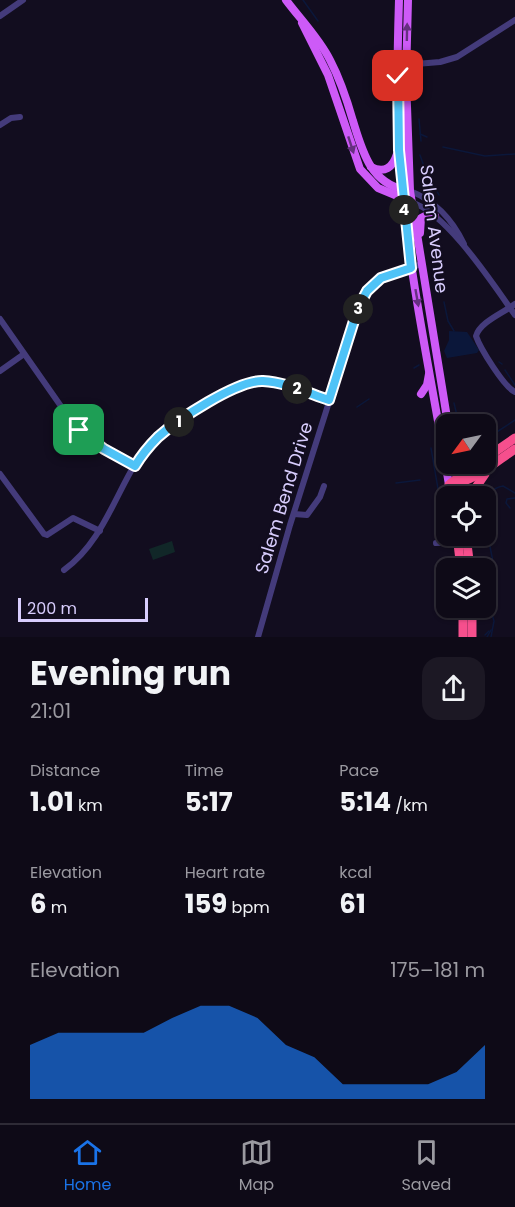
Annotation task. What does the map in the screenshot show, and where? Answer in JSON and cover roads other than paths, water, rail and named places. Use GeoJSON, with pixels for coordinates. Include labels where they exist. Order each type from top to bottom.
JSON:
{"type":"FeatureCollection","features":[{"type":"Feature","properties":{"kind":"highway"},"geometry":{"type":"LineString","coordinates":[[496,453],[515,438]]}},
{"type":"Feature","properties":{"kind":"highway"},"geometry":{"type":"LineString","coordinates":[[496,457],[515,450]]}},
{"type":"Feature","properties":{"kind":"highway"},"geometry":{"type":"LineString","coordinates":[[455,482],[465,474]]}},
{"type":"Feature","properties":{"kind":"highway"},"geometry":{"type":"LineString","coordinates":[[455,482],[474,477],[476,474]]}},
{"type":"Feature","properties":{"kind":"highway","name":"Salem Avenue"},"geometry":{"type":"LineString","coordinates":[[454,486],[455,482]]}},
{"type":"Feature","properties":{"kind":"highway","name":"Salem Avenue"},"geometry":{"type":"LineString","coordinates":[[455,482],[456,486]]}},
{"type":"Feature","properties":{"kind":"highway"},"geometry":{"type":"LineString","coordinates":[[464,618],[465,637]]}},
{"type":"Feature","properties":{"kind":"highway"},"geometry":{"type":"LineString","coordinates":[[472,618],[472,637]]}},
{"type":"Feature","properties":{"kind":"main road"},"geometry":{"type":"LineString","coordinates":[[286,0],[330,58],[361,149],[370,166],[381,179],[406,190]]}},
{"type":"Feature","properties":{"kind":"main road","name":"Salem Avenue"},"geometry":{"type":"LineString","coordinates":[[399,0],[406,108],[406,190]]}},
{"type":"Feature","properties":{"kind":"main road","name":"Salem Avenue"},"geometry":{"type":"LineString","coordinates":[[408,0],[402,64],[399,140],[407,200],[411,268],[430,370],[455,482]]}},
{"type":"Feature","properties":{"kind":"main road"},"geometry":{"type":"LineString","coordinates":[[300,19],[328,75],[360,169],[378,188],[407,200]]}},
{"type":"Feature","properties":{"kind":"main road"},"geometry":{"type":"LineString","coordinates":[[370,166],[380,171],[391,167],[399,140]]}},
{"type":"Feature","properties":{"kind":"main road","name":"Salem Avenue"},"geometry":{"type":"LineString","coordinates":[[407,200],[418,246],[446,414]]}},
{"type":"Feature","properties":{"kind":"main road"},"geometry":{"type":"LineString","coordinates":[[418,246],[421,218],[429,214],[435,216]]}},
{"type":"Feature","properties":{"kind":"main road"},"geometry":{"type":"LineString","coordinates":[[421,394],[427,385],[430,370]]}},
{"type":"Feature","properties":{"kind":"main road","name":"Salem Avenue"},"geometry":{"type":"LineString","coordinates":[[455,474],[455,482]]}},
{"type":"Feature","properties":{"kind":"street"},"geometry":{"type":"LineString","coordinates":[[0,16],[23,0]]}},
{"type":"Feature","properties":{"kind":"street"},"geometry":{"type":"LineString","coordinates":[[402,64],[440,62],[457,57],[515,20]]}},
{"type":"Feature","properties":{"kind":"street"},"geometry":{"type":"LineString","coordinates":[[0,125],[11,118],[20,117]]}},
{"type":"Feature","properties":{"kind":"street"},"geometry":{"type":"LineString","coordinates":[[406,190],[429,201],[446,214],[458,231],[465,247]]}},
{"type":"Feature","properties":{"kind":"street"},"geometry":{"type":"LineString","coordinates":[[407,200],[419,204],[435,216],[465,247],[512,306],[515,315]]}},
{"type":"Feature","properties":{"kind":"street","name":"Salem Bend Drive"},"geometry":{"type":"LineString","coordinates":[[258,637],[358,308],[367,291],[381,278],[421,264]]}},
{"type":"Feature","properties":{"kind":"street"},"geometry":{"type":"LineString","coordinates":[[512,306],[483,326],[477,331],[476,336],[505,383],[511,391],[515,392]]}},
{"type":"Feature","properties":{"kind":"street"},"geometry":{"type":"LineString","coordinates":[[0,319],[79,430],[104,449],[135,466]]}},
{"type":"Feature","properties":{"kind":"street"},"geometry":{"type":"LineString","coordinates":[[0,371],[24,354]]}},
{"type":"Feature","properties":{"kind":"street"},"geometry":{"type":"LineString","coordinates":[[64,570],[85,552],[147,449],[164,433],[219,396],[242,384],[269,381],[329,400]]}},
{"type":"Feature","properties":{"kind":"street"},"geometry":{"type":"LineString","coordinates":[[0,474],[44,534],[46,535],[73,518],[99,531]]}},
{"type":"Feature","properties":{"kind":"street"},"geometry":{"type":"LineString","coordinates":[[294,514],[307,515],[320,497],[324,486]]}},
{"type":"Feature","properties":{"kind":"water"},"geometry":{"type":"Polygon","coordinates":[[[449,331],[467,332],[479,350],[477,353],[447,358],[444,351],[449,340],[449,331]]]}},
{"type":"Feature","properties":{"kind":"waterway"},"geometry":{"type":"LineString","coordinates":[[303,0],[318,21]]}},
{"type":"Feature","properties":{"kind":"waterway"},"geometry":{"type":"LineString","coordinates":[[419,119],[421,141]]}},
{"type":"Feature","properties":{"kind":"waterway"},"geometry":{"type":"LineString","coordinates":[[420,134],[427,137]]}},
{"type":"Feature","properties":{"kind":"waterway"},"geometry":{"type":"LineString","coordinates":[[443,147],[485,156],[515,154]]}},
{"type":"Feature","properties":{"kind":"waterway"},"geometry":{"type":"LineString","coordinates":[[420,155],[426,172],[439,195]]}},
{"type":"Feature","properties":{"kind":"waterway"},"geometry":{"type":"LineString","coordinates":[[441,287],[442,291]]}},
{"type":"Feature","properties":{"kind":"waterway"},"geometry":{"type":"LineString","coordinates":[[444,302],[448,321],[454,331]]}},
{"type":"Feature","properties":{"kind":"waterway"},"geometry":{"type":"LineString","coordinates":[[414,368],[419,365]]}},
{"type":"Feature","properties":{"kind":"waterway"},"geometry":{"type":"LineString","coordinates":[[505,370],[515,385]]}},
{"type":"Feature","properties":{"kind":"waterway"},"geometry":{"type":"LineString","coordinates":[[357,407],[369,399]]}},
{"type":"Feature","properties":{"kind":"waterway"},"geometry":{"type":"LineString","coordinates":[[454,403],[457,414]]}},
{"type":"Feature","properties":{"kind":"waterway"},"geometry":{"type":"LineString","coordinates":[[496,432],[515,420]]}},
{"type":"Feature","properties":{"kind":"waterway"},"geometry":{"type":"LineString","coordinates":[[431,448],[438,486]]}},
{"type":"Feature","properties":{"kind":"waterway"},"geometry":{"type":"LineString","coordinates":[[396,483],[420,480]]}},
{"type":"Feature","properties":{"kind":"waterway"},"geometry":{"type":"LineString","coordinates":[[496,488],[503,486],[515,493]]}},
{"type":"Feature","properties":{"kind":"waterway"},"geometry":{"type":"LineString","coordinates":[[510,508],[506,503],[507,499],[515,498]]}},
{"type":"Feature","properties":{"kind":"waterway"},"geometry":{"type":"LineString","coordinates":[[490,546],[495,572],[490,608],[494,621],[491,637]]}},
{"type":"Feature","properties":{"kind":"waterway"},"geometry":{"type":"LineString","coordinates":[[487,637],[491,630]]}},
{"type":"Feature","properties":{"kind":"waterway"},"geometry":{"type":"LineString","coordinates":[[485,635],[489,631]]}}]}
